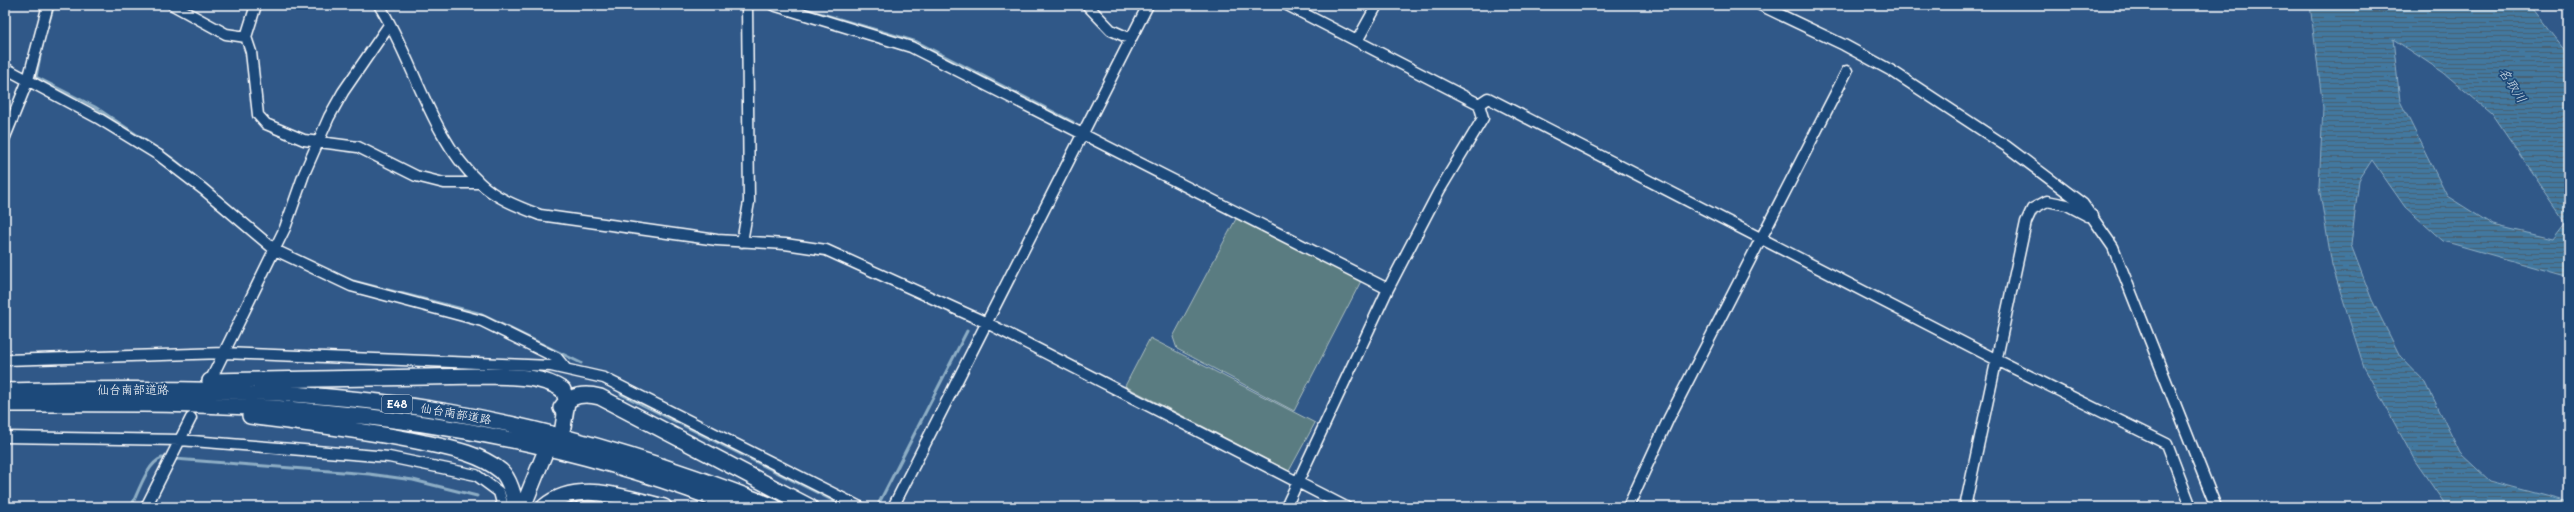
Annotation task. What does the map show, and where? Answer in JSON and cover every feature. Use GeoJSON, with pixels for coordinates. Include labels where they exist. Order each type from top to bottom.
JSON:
{"type":"FeatureCollection","features":[{"type":"Feature","properties":{"kind":"highway"},"geometry":{"type":"LineString","coordinates":[[61,390],[184,381],[480,376],[545,380],[563,390],[567,402],[559,426]]}},
{"type":"Feature","properties":{"kind":"highway","name":"仙台南部道路"},"geometry":{"type":"LineString","coordinates":[[5,391],[192,390],[280,393],[450,412],[576,440],[681,473],[774,507]]}},
{"type":"Feature","properties":{"kind":"highway"},"geometry":{"type":"LineString","coordinates":[[567,402],[578,395],[590,394],[600,397],[810,507]]}},
{"type":"Feature","properties":{"kind":"highway","name":"仙台南部道路"},"geometry":{"type":"LineString","coordinates":[[5,404],[176,406],[322,412],[439,427],[578,457],[678,486],[736,507]]}},
{"type":"Feature","properties":{"kind":"highway"},"geometry":{"type":"LineString","coordinates":[[176,406],[387,434],[455,449],[488,462],[503,472],[515,499],[515,507]]}},
{"type":"Feature","properties":{"kind":"highway"},"geometry":{"type":"LineString","coordinates":[[523,507],[547,457],[533,507]]}},
{"type":"Feature","properties":{"kind":"highway"},"geometry":{"type":"LineString","coordinates":[[544,507],[560,497],[578,492],[624,497],[664,507]]}},
{"type":"Feature","properties":{"kind":"street"},"geometry":{"type":"LineString","coordinates":[[5,137],[28,80],[48,5]]}},
{"type":"Feature","properties":{"kind":"street"},"geometry":{"type":"LineString","coordinates":[[173,5],[226,34],[246,37]]}},
{"type":"Feature","properties":{"kind":"street"},"geometry":{"type":"LineString","coordinates":[[256,5],[246,37],[251,52],[258,115],[266,124],[304,140],[318,140],[358,147],[416,176],[444,183],[480,183]]}},
{"type":"Feature","properties":{"kind":"street"},"geometry":{"type":"LineString","coordinates":[[379,5],[447,140],[464,166],[480,183],[513,204],[540,216],[717,240],[785,244],[826,250],[987,323],[1346,507]]}},
{"type":"Feature","properties":{"kind":"street"},"geometry":{"type":"LineString","coordinates":[[742,242],[749,202],[747,5]]}},
{"type":"Feature","properties":{"kind":"street"},"geometry":{"type":"LineString","coordinates":[[773,5],[911,47],[1388,289]]}},
{"type":"Feature","properties":{"kind":"street"},"geometry":{"type":"LineString","coordinates":[[1088,5],[1111,30],[1128,38]]}},
{"type":"Feature","properties":{"kind":"street"},"geometry":{"type":"LineString","coordinates":[[893,507],[1082,135],[1128,38],[1148,5]]}},
{"type":"Feature","properties":{"kind":"street"},"geometry":{"type":"LineString","coordinates":[[1286,507],[1388,289],[1439,191],[1483,118],[1479,104],[1287,5]]}},
{"type":"Feature","properties":{"kind":"street"},"geometry":{"type":"LineString","coordinates":[[1357,41],[1377,5]]}},
{"type":"Feature","properties":{"kind":"street"},"geometry":{"type":"LineString","coordinates":[[1760,5],[1844,44],[1939,100],[2060,185],[2093,216],[2113,247],[2134,294],[2216,507]]}},
{"type":"Feature","properties":{"kind":"street"},"geometry":{"type":"LineString","coordinates":[[213,375],[275,250],[318,140],[343,92],[389,26]]}},
{"type":"Feature","properties":{"kind":"street"},"geometry":{"type":"LineString","coordinates":[[5,68],[98,118],[160,156],[203,189],[275,250],[351,286],[482,321],[557,358],[566,369]]}},
{"type":"Feature","properties":{"kind":"street"},"geometry":{"type":"LineString","coordinates":[[1628,507],[1669,418],[1848,71]]}},
{"type":"Feature","properties":{"kind":"street"},"geometry":{"type":"LineString","coordinates":[[1479,104],[1488,98],[1762,237],[1997,360],[2166,444],[2191,507]]}},
{"type":"Feature","properties":{"kind":"street"},"geometry":{"type":"LineString","coordinates":[[1965,507],[2026,222],[2032,209],[2047,201],[2067,205],[2088,216],[2093,216]]}},
{"type":"Feature","properties":{"kind":"street"},"geometry":{"type":"LineString","coordinates":[[5,360],[224,353],[551,366],[604,378],[860,507]]}},
{"type":"Feature","properties":{"kind":"street"},"geometry":{"type":"LineString","coordinates":[[146,507],[191,418]]}},
{"type":"Feature","properties":{"kind":"street"},"geometry":{"type":"LineString","coordinates":[[5,437],[180,440],[389,457],[476,474],[499,492],[503,507]]}},
{"type":"Feature","properties":{"kind":"street"},"geometry":{"type":"LineString","coordinates":[[580,507],[593,507]]}},
{"type":"Feature","properties":{"kind":"green space"},"geometry":{"type":"Polygon","coordinates":[[[1237,217],[1361,281],[1294,411],[1177,349],[1173,337],[1237,217]]]}},
{"type":"Feature","properties":{"kind":"green space"},"geometry":{"type":"Polygon","coordinates":[[[1150,338],[1315,423],[1289,471],[1125,386],[1150,338]]]}},
{"type":"Feature","properties":{"kind":"water","name":"名取川"},"geometry":{"type":"Polygon","coordinates":[[[2310,5],[2530,5],[2569,55],[2569,277],[2443,241],[2405,207],[2372,160],[2359,180],[2351,245],[2372,300],[2400,356],[2426,383],[2460,453],[2490,481],[2569,502],[2569,507],[2447,507],[2415,461],[2364,367],[2332,265],[2319,187],[2323,108],[2310,5]],[[2393,39],[2400,101],[2447,196],[2493,225],[2553,239],[2566,222],[2491,113],[2444,73],[2393,39]]]}},
{"type":"Feature","properties":{"kind":"waterway"},"geometry":{"type":"LineString","coordinates":[[47,28],[54,5]]}},
{"type":"Feature","properties":{"kind":"waterway"},"geometry":{"type":"LineString","coordinates":[[792,5],[917,42],[1073,122]]}},
{"type":"Feature","properties":{"kind":"waterway"},"geometry":{"type":"LineString","coordinates":[[43,41],[36,77],[95,107],[173,159],[207,186]]}},
{"type":"Feature","properties":{"kind":"waterway"},"geometry":{"type":"LineString","coordinates":[[335,273],[353,281],[478,313],[581,363]]}},
{"type":"Feature","properties":{"kind":"waterway"},"geometry":{"type":"LineString","coordinates":[[879,503],[967,331]]}},
{"type":"Feature","properties":{"kind":"waterway"},"geometry":{"type":"LineString","coordinates":[[621,394],[846,507]]}},
{"type":"Feature","properties":{"kind":"waterway"},"geometry":{"type":"LineString","coordinates":[[131,507],[147,472],[157,461],[162,458],[369,474],[413,480],[477,496]]}}]}
